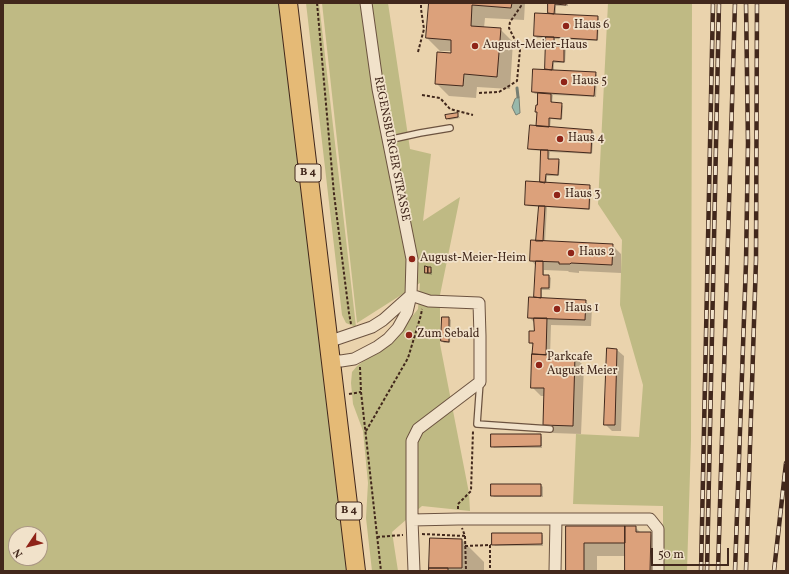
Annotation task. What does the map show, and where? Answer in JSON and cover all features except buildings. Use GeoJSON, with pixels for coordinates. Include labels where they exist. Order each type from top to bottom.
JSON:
{"type":"FeatureCollection","features":[{"type":"Feature","properties":{"kind":"main road","name":"B 4"},"geometry":{"type":"LineString","coordinates":[[288,3],[338,347],[356,571]]}},
{"type":"Feature","properties":{"kind":"main road","name":"B 4"},"geometry":{"type":"LineString","coordinates":[[300,3],[338,347],[365,571]]}},
{"type":"Feature","properties":{"kind":"street","name":"REGENSBURGER STRASSE"},"geometry":{"type":"LineString","coordinates":[[338,347],[348,361],[359,357],[388,339],[398,328],[407,312],[411,295],[412,260],[378,89],[366,3]]}},
{"type":"Feature","properties":{"kind":"street"},"geometry":{"type":"LineString","coordinates":[[338,347],[383,320],[411,295],[423,300],[479,303],[480,382],[418,429],[412,441],[411,534],[414,571]]}},
{"type":"Feature","properties":{"kind":"street"},"geometry":{"type":"LineString","coordinates":[[555,571],[556,519]]}},
{"type":"Feature","properties":{"kind":"street"},"geometry":{"type":"LineString","coordinates":[[412,520],[650,519],[658,529],[658,571]]}},
{"type":"Feature","properties":{"kind":"lane"},"geometry":{"type":"LineString","coordinates":[[388,140],[450,128]]}},
{"type":"Feature","properties":{"kind":"lane"},"geometry":{"type":"LineString","coordinates":[[480,382],[477,424],[550,429]]}},
{"type":"Feature","properties":{"kind":"path"},"geometry":{"type":"LineString","coordinates":[[317,3],[334,194],[349,313],[338,347]]}},
{"type":"Feature","properties":{"kind":"path"},"geometry":{"type":"LineString","coordinates":[[418,52],[424,29],[421,3]]}},
{"type":"Feature","properties":{"kind":"path"},"geometry":{"type":"LineString","coordinates":[[479,93],[499,92],[518,82],[520,50],[508,28],[510,22],[521,6],[521,3]]}},
{"type":"Feature","properties":{"kind":"path"},"geometry":{"type":"LineString","coordinates":[[422,95],[440,98],[450,109],[474,114]]}},
{"type":"Feature","properties":{"kind":"path"},"geometry":{"type":"LineString","coordinates":[[366,432],[408,358],[422,315],[423,300]]}},
{"type":"Feature","properties":{"kind":"path"},"geometry":{"type":"LineString","coordinates":[[359,357],[381,571]]}},
{"type":"Feature","properties":{"kind":"path"},"geometry":{"type":"LineString","coordinates":[[466,571],[465,536],[458,519],[458,504],[471,491],[473,431],[477,424]]}},
{"type":"Feature","properties":{"kind":"path"},"geometry":{"type":"LineString","coordinates":[[377,537],[411,534],[465,536]]}},
{"type":"Feature","properties":{"kind":"path"},"geometry":{"type":"LineString","coordinates":[[465,546],[490,545],[490,571]]}},
{"type":"Feature","properties":{"kind":"shaded area"},"geometry":{"type":"Polygon","coordinates":[[[3,3],[284,3],[332,434],[333,457],[347,571],[3,571],[3,3]]]}},
{"type":"Feature","properties":{"kind":"shaded area"},"geometry":{"type":"Polygon","coordinates":[[[306,3],[319,3],[356,327],[346,323],[342,315],[306,3]]]}},
{"type":"Feature","properties":{"kind":"shaded area"},"geometry":{"type":"Polygon","coordinates":[[[322,3],[388,3],[410,149],[431,154],[423,221],[460,197],[440,295],[440,344],[469,493],[470,511],[422,506],[392,532],[398,571],[372,571],[366,518],[368,483],[363,431],[353,404],[351,383],[352,372],[357,366],[395,338],[418,309],[420,283],[357,323],[322,3]]]}},
{"type":"Feature","properties":{"kind":"shaded area"},"geometry":{"type":"Polygon","coordinates":[[[608,3],[692,3],[691,440],[687,571],[663,571],[663,506],[573,504],[576,434],[639,437],[643,385],[620,305],[622,240],[598,204],[608,3]]]}},
{"type":"Feature","properties":{"kind":"shaded area"},"geometry":{"type":"Polygon","coordinates":[[[519,97],[520,113],[516,115],[512,107],[515,99],[519,97]]]}},
{"type":"Feature","properties":{"kind":"waterway"},"geometry":{"type":"LineString","coordinates":[[517,88],[518,97]]}},
{"type":"Feature","properties":{"kind":"railway"},"geometry":{"type":"LineString","coordinates":[[701,571],[713,3]]}},
{"type":"Feature","properties":{"kind":"railway"},"geometry":{"type":"LineString","coordinates":[[707,571],[719,3]]}},
{"type":"Feature","properties":{"kind":"railway"},"geometry":{"type":"LineString","coordinates":[[718,571],[735,3]]}},
{"type":"Feature","properties":{"kind":"railway"},"geometry":{"type":"LineString","coordinates":[[735,571],[746,262],[748,143],[746,3]]}},
{"type":"Feature","properties":{"kind":"railway"},"geometry":{"type":"LineString","coordinates":[[746,571],[756,260],[757,3]]}},
{"type":"Feature","properties":{"kind":"railway"},"geometry":{"type":"LineString","coordinates":[[774,571],[786,463]]}},
{"type":"Feature","properties":{"kind":"place","name":"Haus 6"},"geometry":{"type":"Point","coordinates":[566,26]}},
{"type":"Feature","properties":{"kind":"place","name":"August-Meier-Haus"},"geometry":{"type":"Point","coordinates":[475,46]}},
{"type":"Feature","properties":{"kind":"place","name":"Haus 5"},"geometry":{"type":"Point","coordinates":[564,82]}},
{"type":"Feature","properties":{"kind":"place","name":"Haus 4"},"geometry":{"type":"Point","coordinates":[560,139]}},
{"type":"Feature","properties":{"kind":"place","name":"Haus 3"},"geometry":{"type":"Point","coordinates":[557,195]}},
{"type":"Feature","properties":{"kind":"place","name":"Haus 2"},"geometry":{"type":"Point","coordinates":[571,253]}},
{"type":"Feature","properties":{"kind":"place","name":"August-Meier-Heim"},"geometry":{"type":"Point","coordinates":[412,259]}},
{"type":"Feature","properties":{"kind":"place","name":"Haus 1"},"geometry":{"type":"Point","coordinates":[557,309]}},
{"type":"Feature","properties":{"kind":"place","name":"Zum Sebald"},"geometry":{"type":"Point","coordinates":[409,335]}},
{"type":"Feature","properties":{"kind":"place","name":"Parkcafe August Meier"},"geometry":{"type":"Point","coordinates":[539,365]}}]}
